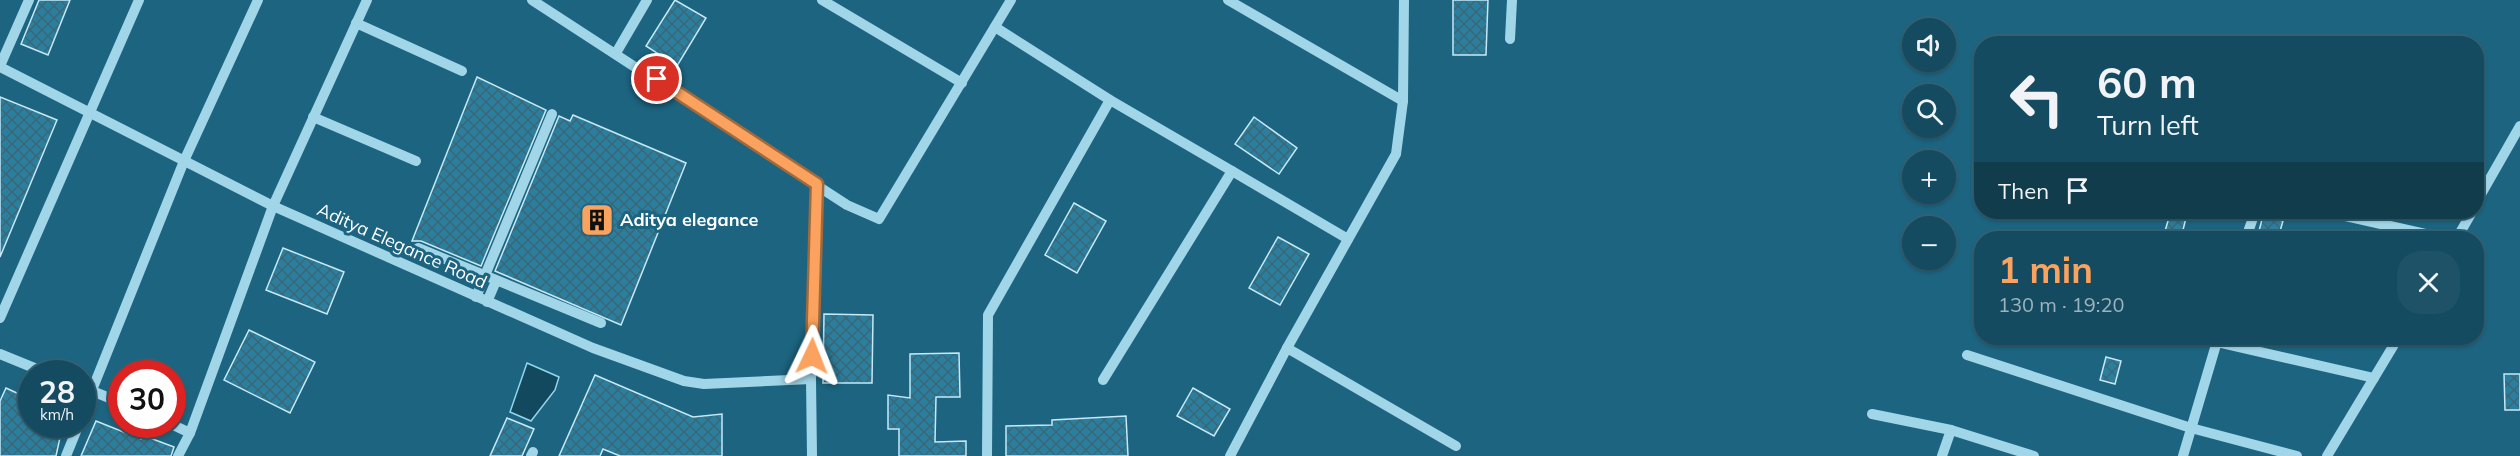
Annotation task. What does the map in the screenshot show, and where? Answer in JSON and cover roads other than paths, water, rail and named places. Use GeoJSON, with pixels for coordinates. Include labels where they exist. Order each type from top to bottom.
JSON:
{"type":"FeatureCollection","features":[{"type":"Feature","properties":{"kind":"street"},"geometry":{"type":"LineString","coordinates":[[0,67],[29,0]]}},
{"type":"Feature","properties":{"kind":"street"},"geometry":{"type":"LineString","coordinates":[[0,318],[139,0]]}},
{"type":"Feature","properties":{"kind":"street"},"geometry":{"type":"LineString","coordinates":[[96,368],[184,160],[258,0]]}},
{"type":"Feature","properties":{"kind":"street"},"geometry":{"type":"LineString","coordinates":[[178,456],[190,433],[273,206],[367,0]]}},
{"type":"Feature","properties":{"kind":"street"},"geometry":{"type":"LineString","coordinates":[[532,0],[847,204],[879,219],[1011,0]]}},
{"type":"Feature","properties":{"kind":"street"},"geometry":{"type":"LineString","coordinates":[[616,53],[648,0]]}},
{"type":"Feature","properties":{"kind":"street"},"geometry":{"type":"LineString","coordinates":[[822,0],[838,4],[962,83]]}},
{"type":"Feature","properties":{"kind":"street"},"geometry":{"type":"LineString","coordinates":[[1228,0],[1403,100]]}},
{"type":"Feature","properties":{"kind":"street"},"geometry":{"type":"LineString","coordinates":[[1230,456],[1287,348],[1396,154],[1403,100],[1404,0]]}},
{"type":"Feature","properties":{"kind":"street"},"geometry":{"type":"LineString","coordinates":[[1510,39],[1512,0]]}},
{"type":"Feature","properties":{"kind":"street"},"geometry":{"type":"LineString","coordinates":[[356,23],[462,71]]}},
{"type":"Feature","properties":{"kind":"street"},"geometry":{"type":"LineString","coordinates":[[994,27],[1110,100],[1348,239]]}},
{"type":"Feature","properties":{"kind":"street","name":"Aditya Elegance Road"},"geometry":{"type":"LineString","coordinates":[[0,67],[89,110],[273,206],[592,348],[684,381],[704,384],[811,379]]}},
{"type":"Feature","properties":{"kind":"street"},"geometry":{"type":"LineString","coordinates":[[987,456],[988,315],[1110,100]]}},
{"type":"Feature","properties":{"kind":"street"},"geometry":{"type":"LineString","coordinates":[[476,297],[552,114]]}},
{"type":"Feature","properties":{"kind":"street"},"geometry":{"type":"LineString","coordinates":[[313,117],[416,161]]}},
{"type":"Feature","properties":{"kind":"street"},"geometry":{"type":"LineString","coordinates":[[2484,180],[2520,126]]}},
{"type":"Feature","properties":{"kind":"street"},"geometry":{"type":"LineString","coordinates":[[1103,380],[1232,171]]}},
{"type":"Feature","properties":{"kind":"street"},"geometry":{"type":"LineString","coordinates":[[812,456],[811,379],[817,184]]}},
{"type":"Feature","properties":{"kind":"street"},"geometry":{"type":"LineString","coordinates":[[2382,219],[2421,231]]}},
{"type":"Feature","properties":{"kind":"street"},"geometry":{"type":"LineString","coordinates":[[418,248],[601,323]]}},
{"type":"Feature","properties":{"kind":"street"},"geometry":{"type":"LineString","coordinates":[[487,302],[496,280]]}},
{"type":"Feature","properties":{"kind":"street"},"geometry":{"type":"LineString","coordinates":[[2183,456],[2216,345]]}},
{"type":"Feature","properties":{"kind":"street"},"geometry":{"type":"LineString","coordinates":[[2238,345],[2374,378]]}},
{"type":"Feature","properties":{"kind":"street"},"geometry":{"type":"LineString","coordinates":[[2327,456],[2394,345]]}},
{"type":"Feature","properties":{"kind":"street"},"geometry":{"type":"LineString","coordinates":[[1287,348],[1456,446]]}},
{"type":"Feature","properties":{"kind":"street"},"geometry":{"type":"LineString","coordinates":[[1967,355],[2191,428],[2297,456]]}},
{"type":"Feature","properties":{"kind":"street"},"geometry":{"type":"LineString","coordinates":[[1,358],[18,364]]}},
{"type":"Feature","properties":{"kind":"street"},"geometry":{"type":"LineString","coordinates":[[1872,414],[1951,430],[2034,456]]}},
{"type":"Feature","properties":{"kind":"street"},"geometry":{"type":"LineString","coordinates":[[1941,456],[1951,430]]}},
{"type":"Feature","properties":{"kind":"street"},"geometry":{"type":"LineString","coordinates":[[186,431],[190,433]]}},
{"type":"Feature","properties":{"kind":"street"},"geometry":{"type":"LineString","coordinates":[[66,456],[73,438]]}},
{"type":"Feature","properties":{"kind":"water"},"geometry":{"type":"Polygon","coordinates":[[[527,363],[559,377],[555,390],[531,421],[510,412],[527,363]]]}},
{"type":"Feature","properties":{"kind":"place","name":"Aditya elegance"},"geometry":{"type":"Point","coordinates":[597,220]}}]}
